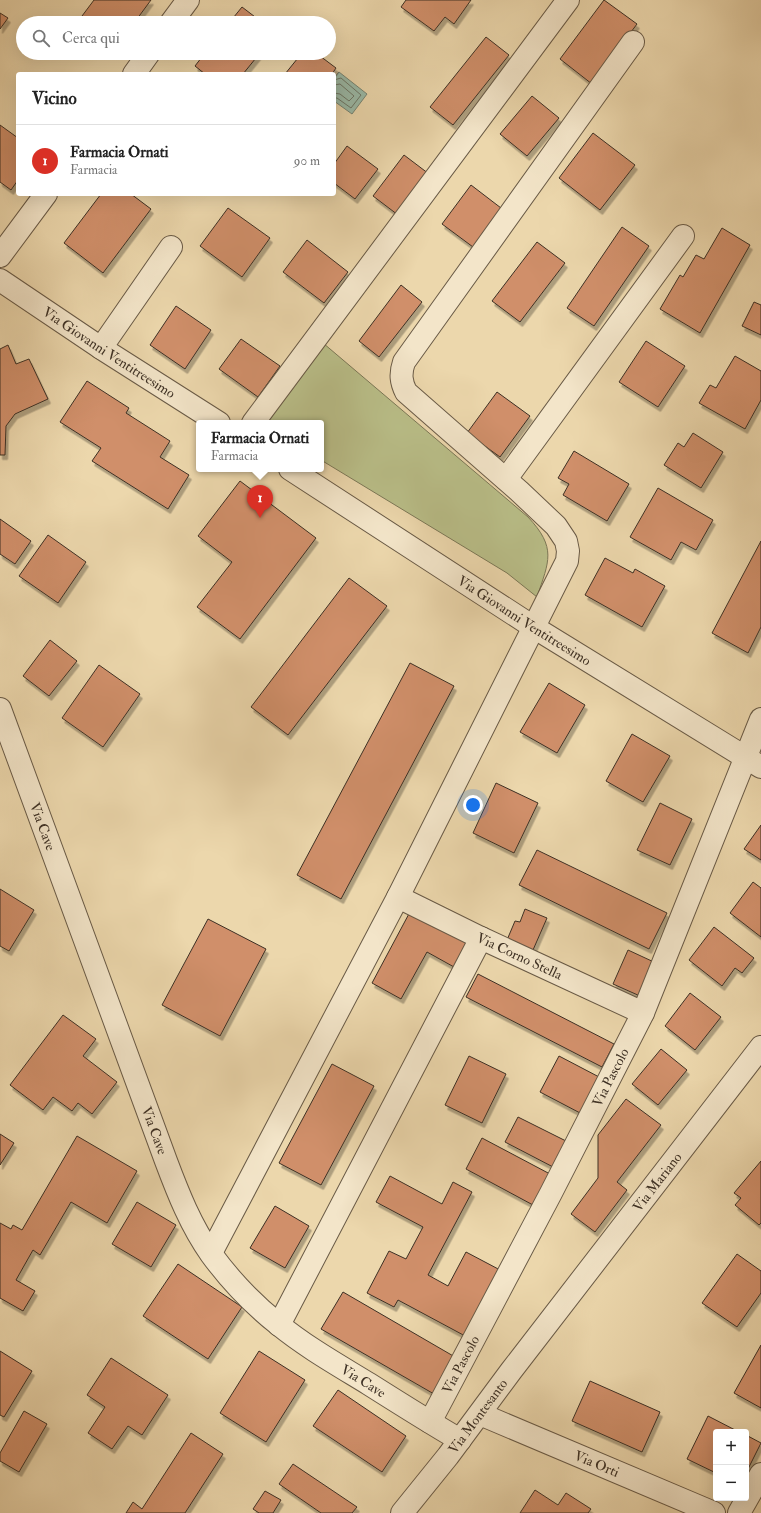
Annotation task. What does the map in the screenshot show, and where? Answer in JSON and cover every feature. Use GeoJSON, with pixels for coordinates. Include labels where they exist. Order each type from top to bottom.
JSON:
{"type":"FeatureCollection","features":[{"type":"Feature","properties":{"kind":"street"},"geometry":{"type":"LineString","coordinates":[[176,16],[188,0]]}},
{"type":"Feature","properties":{"kind":"street"},"geometry":{"type":"LineString","coordinates":[[255,420],[568,0]]}},
{"type":"Feature","properties":{"kind":"street"},"geometry":{"type":"LineString","coordinates":[[211,1253],[398,897],[535,628],[565,566],[568,556],[566,541],[556,526],[506,479],[406,392],[402,385],[401,370],[407,357],[632,42]]}},
{"type":"Feature","properties":{"kind":"street"},"geometry":{"type":"LineString","coordinates":[[135,72],[144,60]]}},
{"type":"Feature","properties":{"kind":"street"},"geometry":{"type":"LineString","coordinates":[[0,256],[45,196]]}},
{"type":"Feature","properties":{"kind":"street"},"geometry":{"type":"LineString","coordinates":[[506,479],[684,236]]}},
{"type":"Feature","properties":{"kind":"street"},"geometry":{"type":"LineString","coordinates":[[101,348],[172,247]]}},
{"type":"Feature","properties":{"kind":"street","name":"Via Giovanni Ventitreesimo"},"geometry":{"type":"LineString","coordinates":[[0,280],[101,348],[214,420]]}},
{"type":"Feature","properties":{"kind":"street","name":"Via Giovanni Ventitreesimo"},"geometry":{"type":"LineString","coordinates":[[295,472],[535,628],[753,762]]}},
{"type":"Feature","properties":{"kind":"street","name":"Via Cave"},"geometry":{"type":"LineString","coordinates":[[0,710],[166,1161],[179,1194],[194,1225],[211,1253],[246,1294],[279,1325],[310,1348],[460,1440]]}},
{"type":"Feature","properties":{"kind":"street","name":"Via Pascolo"},"geometry":{"type":"LineString","coordinates":[[430,1422],[551,1193],[643,1013],[732,793],[753,762],[761,719]]}},
{"type":"Feature","properties":{"kind":"street","name":"Via Corno Stella"},"geometry":{"type":"LineString","coordinates":[[398,897],[480,938],[643,1013]]}},
{"type":"Feature","properties":{"kind":"street"},"geometry":{"type":"LineString","coordinates":[[279,1325],[480,938]]}},
{"type":"Feature","properties":{"kind":"street","name":"Via Mariano"},"geometry":{"type":"LineString","coordinates":[[553,1318],[761,1046]]}},
{"type":"Feature","properties":{"kind":"street","name":"Via Montesanto"},"geometry":{"type":"LineString","coordinates":[[402,1513],[553,1318]]}},
{"type":"Feature","properties":{"kind":"street","name":"Via Orti"},"geometry":{"type":"LineString","coordinates":[[480,1414],[714,1513]]}},
{"type":"Feature","properties":{"kind":"street"},"geometry":{"type":"LineString","coordinates":[[739,1513],[761,1474]]}},
{"type":"Feature","properties":{"kind":"green space"},"geometry":{"type":"Polygon","coordinates":[[[323,343],[528,517],[537,528],[547,546],[547,564],[537,597],[507,573],[324,462],[324,420],[269,420],[323,343]]]}},
{"type":"Feature","properties":{"kind":"water"},"geometry":{"type":"Polygon","coordinates":[[[339,72],[367,94],[352,114],[336,102],[336,76],[339,72]]]}},
{"type":"Feature","properties":{"kind":"building"},"geometry":{"type":"Polygon","coordinates":[[[94,0],[151,0],[139,16],[82,16],[94,0]]]}},
{"type":"Feature","properties":{"kind":"building"},"geometry":{"type":"Polygon","coordinates":[[[406,0],[471,0],[454,24],[445,17],[434,31],[401,7],[406,0]]]}},
{"type":"Feature","properties":{"kind":"building"},"geometry":{"type":"Polygon","coordinates":[[[604,0],[637,24],[592,84],[560,59],[604,0]]]}},
{"type":"Feature","properties":{"kind":"building"},"geometry":{"type":"Polygon","coordinates":[[[242,7],[254,16],[235,16],[242,7]]]}},
{"type":"Feature","properties":{"kind":"building"},"geometry":{"type":"Polygon","coordinates":[[[0,13],[8,18],[0,29],[0,13]]]}},
{"type":"Feature","properties":{"kind":"building"},"geometry":{"type":"Polygon","coordinates":[[[486,37],[509,55],[453,125],[430,107],[486,37]]]}},
{"type":"Feature","properties":{"kind":"building"},"geometry":{"type":"Polygon","coordinates":[[[200,60],[254,60],[245,72],[202,72],[195,66],[200,60]]]}},
{"type":"Feature","properties":{"kind":"building"},"geometry":{"type":"Polygon","coordinates":[[[296,60],[325,60],[336,68],[333,72],[287,72],[296,60]]]}},
{"type":"Feature","properties":{"kind":"building"},"geometry":{"type":"Polygon","coordinates":[[[532,96],[559,118],[527,156],[500,134],[532,96]]]}},
{"type":"Feature","properties":{"kind":"building"},"geometry":{"type":"Polygon","coordinates":[[[0,125],[16,137],[16,183],[11,190],[0,182],[0,125]]]}},
{"type":"Feature","properties":{"kind":"building"},"geometry":{"type":"Polygon","coordinates":[[[593,133],[635,165],[600,210],[559,178],[593,133]]]}},
{"type":"Feature","properties":{"kind":"building"},"geometry":{"type":"Polygon","coordinates":[[[347,146],[378,169],[355,199],[336,185],[336,161],[347,146]]]}},
{"type":"Feature","properties":{"kind":"building"},"geometry":{"type":"Polygon","coordinates":[[[404,155],[433,177],[402,218],[373,196],[404,155]]]}},
{"type":"Feature","properties":{"kind":"building"},"geometry":{"type":"Polygon","coordinates":[[[471,185],[501,208],[473,247],[442,224],[471,185]]]}},
{"type":"Feature","properties":{"kind":"building"},"geometry":{"type":"Polygon","coordinates":[[[99,196],[134,196],[151,209],[103,273],[64,243],[99,196]]]}},
{"type":"Feature","properties":{"kind":"building"},"geometry":{"type":"Polygon","coordinates":[[[228,208],[270,238],[242,277],[200,246],[228,208]]]}},
{"type":"Feature","properties":{"kind":"building"},"geometry":{"type":"Polygon","coordinates":[[[622,227],[649,246],[594,326],[567,308],[622,227]]]}},
{"type":"Feature","properties":{"kind":"building"},"geometry":{"type":"Polygon","coordinates":[[[722,228],[750,245],[700,333],[660,309],[680,275],[683,277],[696,255],[704,259],[722,228]]]}},
{"type":"Feature","properties":{"kind":"building"},"geometry":{"type":"Polygon","coordinates":[[[307,240],[348,272],[324,303],[283,272],[307,240]]]}},
{"type":"Feature","properties":{"kind":"building"},"geometry":{"type":"Polygon","coordinates":[[[537,242],[565,263],[520,322],[492,301],[537,242]]]}},
{"type":"Feature","properties":{"kind":"building"},"geometry":{"type":"Polygon","coordinates":[[[401,285],[422,302],[379,357],[359,341],[401,285]]]}},
{"type":"Feature","properties":{"kind":"building"},"geometry":{"type":"Polygon","coordinates":[[[754,302],[761,305],[761,335],[742,326],[754,302]]]}},
{"type":"Feature","properties":{"kind":"building"},"geometry":{"type":"Polygon","coordinates":[[[176,306],[211,330],[185,369],[150,345],[176,306]]]}},
{"type":"Feature","properties":{"kind":"building"},"geometry":{"type":"Polygon","coordinates":[[[241,339],[280,366],[258,397],[219,369],[241,339]]]}},
{"type":"Feature","properties":{"kind":"building"},"geometry":{"type":"Polygon","coordinates":[[[646,341],[685,366],[658,407],[619,382],[646,341]]]}},
{"type":"Feature","properties":{"kind":"building"},"geometry":{"type":"Polygon","coordinates":[[[8,345],[16,364],[29,359],[48,399],[15,414],[6,426],[5,455],[0,455],[0,349],[8,345]]]}},
{"type":"Feature","properties":{"kind":"building"},"geometry":{"type":"Polygon","coordinates":[[[735,356],[761,371],[761,400],[745,429],[699,403],[710,385],[716,388],[735,356]]]}},
{"type":"Feature","properties":{"kind":"building"},"geometry":{"type":"Polygon","coordinates":[[[87,381],[129,408],[126,413],[170,441],[160,457],[189,475],[168,509],[92,461],[101,448],[60,422],[87,381]]]}},
{"type":"Feature","properties":{"kind":"building"},"geometry":{"type":"Polygon","coordinates":[[[497,392],[530,416],[500,457],[467,433],[497,392]]]}},
{"type":"Feature","properties":{"kind":"building"},"geometry":{"type":"Polygon","coordinates":[[[693,433],[723,452],[701,488],[664,465],[678,443],[684,447],[693,433]]]}},
{"type":"Feature","properties":{"kind":"building"},"geometry":{"type":"Polygon","coordinates":[[[574,451],[629,484],[607,521],[563,495],[569,484],[558,478],[574,451]]]}},
{"type":"Feature","properties":{"kind":"building"},"geometry":{"type":"Polygon","coordinates":[[[240,481],[316,538],[240,639],[197,607],[232,562],[198,536],[240,481]]]}},
{"type":"Feature","properties":{"kind":"building"},"geometry":{"type":"Polygon","coordinates":[[[658,488],[713,520],[696,550],[681,542],[671,560],[630,537],[658,488]]]}},
{"type":"Feature","properties":{"kind":"building"},"geometry":{"type":"Polygon","coordinates":[[[0,519],[31,541],[15,564],[0,554],[0,519]]]}},
{"type":"Feature","properties":{"kind":"building"},"geometry":{"type":"Polygon","coordinates":[[[48,535],[86,562],[58,603],[19,576],[48,535]]]}},
{"type":"Feature","properties":{"kind":"building"},"geometry":{"type":"Polygon","coordinates":[[[761,541],[761,627],[748,653],[712,633],[761,541]]]}},
{"type":"Feature","properties":{"kind":"building"},"geometry":{"type":"Polygon","coordinates":[[[605,558],[633,573],[635,569],[665,586],[642,627],[585,595],[605,558]]]}},
{"type":"Feature","properties":{"kind":"building"},"geometry":{"type":"Polygon","coordinates":[[[349,578],[387,606],[288,735],[251,707],[349,578]]]}},
{"type":"Feature","properties":{"kind":"building"},"geometry":{"type":"Polygon","coordinates":[[[50,640],[77,661],[49,696],[23,676],[50,640]]]}},
{"type":"Feature","properties":{"kind":"building"},"geometry":{"type":"Polygon","coordinates":[[[410,663],[454,686],[341,899],[297,875],[410,663]]]}},
{"type":"Feature","properties":{"kind":"building"},"geometry":{"type":"Polygon","coordinates":[[[99,665],[140,694],[103,747],[62,718],[99,665]]]}},
{"type":"Feature","properties":{"kind":"building"},"geometry":{"type":"Polygon","coordinates":[[[549,683],[585,705],[557,753],[520,732],[549,683]]]}},
{"type":"Feature","properties":{"kind":"building"},"geometry":{"type":"Polygon","coordinates":[[[632,734],[670,756],[643,802],[606,781],[632,734]]]}},
{"type":"Feature","properties":{"kind":"building"},"geometry":{"type":"Polygon","coordinates":[[[496,783],[538,803],[514,853],[473,833],[496,783]]]}},
{"type":"Feature","properties":{"kind":"building"},"geometry":{"type":"Polygon","coordinates":[[[660,803],[692,819],[670,865],[637,850],[660,803]]]}},
{"type":"Feature","properties":{"kind":"building"},"geometry":{"type":"Polygon","coordinates":[[[761,825],[761,860],[744,849],[761,825]]]}},
{"type":"Feature","properties":{"kind":"building"},"geometry":{"type":"Polygon","coordinates":[[[537,850],[667,913],[649,949],[519,885],[537,850]]]}},
{"type":"Feature","properties":{"kind":"building"},"geometry":{"type":"Polygon","coordinates":[[[753,882],[761,888],[761,937],[730,913],[753,882]]]}},
{"type":"Feature","properties":{"kind":"building"},"geometry":{"type":"Polygon","coordinates":[[[0,889],[34,910],[9,951],[0,946],[0,889]]]}},
{"type":"Feature","properties":{"kind":"building"},"geometry":{"type":"Polygon","coordinates":[[[525,909],[547,918],[533,950],[507,940],[515,921],[520,922],[525,909]]]}},
{"type":"Feature","properties":{"kind":"building"},"geometry":{"type":"Polygon","coordinates":[[[411,910],[468,941],[454,967],[427,952],[401,999],[372,983],[411,910]]]}},
{"type":"Feature","properties":{"kind":"building"},"geometry":{"type":"Polygon","coordinates":[[[208,919],[266,949],[220,1036],[162,1005],[208,919]]]}},
{"type":"Feature","properties":{"kind":"building"},"geometry":{"type":"Polygon","coordinates":[[[714,927],[754,958],[742,973],[735,968],[722,986],[689,960],[714,927]]]}},
{"type":"Feature","properties":{"kind":"building"},"geometry":{"type":"Polygon","coordinates":[[[628,950],[656,963],[640,996],[613,984],[628,950]]]}},
{"type":"Feature","properties":{"kind":"building"},"geometry":{"type":"Polygon","coordinates":[[[478,974],[614,1044],[602,1067],[466,997],[478,974]]]}},
{"type":"Feature","properties":{"kind":"building"},"geometry":{"type":"Polygon","coordinates":[[[690,993],[721,1017],[695,1050],[665,1026],[690,993]]]}},
{"type":"Feature","properties":{"kind":"building"},"geometry":{"type":"Polygon","coordinates":[[[63,1015],[96,1039],[83,1056],[117,1082],[92,1114],[78,1103],[72,1111],[53,1097],[43,1110],[10,1085],[63,1015]]]}},
{"type":"Feature","properties":{"kind":"building"},"geometry":{"type":"Polygon","coordinates":[[[661,1049],[687,1070],[658,1105],[632,1084],[661,1049]]]}},
{"type":"Feature","properties":{"kind":"building"},"geometry":{"type":"Polygon","coordinates":[[[469,1056],[506,1074],[482,1123],[445,1105],[469,1056]]]}},
{"type":"Feature","properties":{"kind":"building"},"geometry":{"type":"Polygon","coordinates":[[[559,1056],[601,1078],[582,1114],[540,1092],[559,1056]]]}},
{"type":"Feature","properties":{"kind":"building"},"geometry":{"type":"Polygon","coordinates":[[[332,1064],[374,1086],[321,1185],[279,1163],[332,1064]]]}},
{"type":"Feature","properties":{"kind":"building"},"geometry":{"type":"Polygon","coordinates":[[[626,1099],[661,1125],[617,1182],[627,1190],[595,1232],[571,1214],[598,1178],[598,1135],[626,1099]]]}},
{"type":"Feature","properties":{"kind":"building"},"geometry":{"type":"Polygon","coordinates":[[[518,1117],[568,1142],[555,1168],[505,1142],[518,1117]]]}},
{"type":"Feature","properties":{"kind":"building"},"geometry":{"type":"Polygon","coordinates":[[[0,1134],[14,1143],[0,1165],[0,1134]]]}},
{"type":"Feature","properties":{"kind":"building"},"geometry":{"type":"Polygon","coordinates":[[[77,1136],[137,1171],[107,1223],[71,1202],[40,1255],[33,1250],[16,1280],[35,1291],[23,1311],[0,1298],[0,1223],[11,1229],[13,1225],[22,1230],[77,1136]]]}},
{"type":"Feature","properties":{"kind":"building"},"geometry":{"type":"Polygon","coordinates":[[[482,1138],[550,1174],[533,1205],[466,1169],[482,1138]]]}},
{"type":"Feature","properties":{"kind":"building"},"geometry":{"type":"Polygon","coordinates":[[[761,1161],[761,1223],[759,1225],[735,1205],[741,1198],[734,1193],[761,1161]]]}},
{"type":"Feature","properties":{"kind":"building"},"geometry":{"type":"Polygon","coordinates":[[[390,1176],[442,1204],[453,1182],[472,1192],[428,1275],[448,1286],[466,1252],[502,1271],[467,1337],[398,1300],[394,1307],[367,1293],[389,1251],[406,1259],[423,1227],[376,1202],[390,1176]]]}},
{"type":"Feature","properties":{"kind":"building"},"geometry":{"type":"Polygon","coordinates":[[[137,1202],[176,1225],[151,1267],[112,1244],[137,1202]]]}},
{"type":"Feature","properties":{"kind":"building"},"geometry":{"type":"Polygon","coordinates":[[[275,1206],[309,1226],[285,1268],[250,1248],[275,1206]]]}},
{"type":"Feature","properties":{"kind":"building"},"geometry":{"type":"Polygon","coordinates":[[[737,1254],[761,1271],[761,1293],[737,1327],[702,1303],[737,1254]]]}},
{"type":"Feature","properties":{"kind":"building"},"geometry":{"type":"Polygon","coordinates":[[[178,1264],[242,1307],[208,1359],[143,1316],[178,1264]]]}},
{"type":"Feature","properties":{"kind":"building"},"geometry":{"type":"Polygon","coordinates":[[[343,1292],[455,1357],[434,1394],[321,1329],[343,1292]]]}},
{"type":"Feature","properties":{"kind":"building"},"geometry":{"type":"Polygon","coordinates":[[[761,1345],[761,1408],[734,1393],[761,1345]]]}},
{"type":"Feature","properties":{"kind":"building"},"geometry":{"type":"Polygon","coordinates":[[[0,1351],[32,1371],[4,1417],[0,1415],[0,1351]]]}},
{"type":"Feature","properties":{"kind":"building"},"geometry":{"type":"Polygon","coordinates":[[[259,1351],[305,1380],[266,1442],[220,1413],[259,1351]]]}},
{"type":"Feature","properties":{"kind":"building"},"geometry":{"type":"Polygon","coordinates":[[[111,1358],[168,1395],[142,1435],[128,1426],[112,1449],[88,1433],[105,1407],[87,1395],[111,1358]]]}},
{"type":"Feature","properties":{"kind":"building"},"geometry":{"type":"Polygon","coordinates":[[[590,1381],[660,1412],[642,1452],[572,1421],[590,1381]]]}},
{"type":"Feature","properties":{"kind":"building"},"geometry":{"type":"Polygon","coordinates":[[[338,1390],[406,1436],[382,1472],[313,1426],[338,1390]]]}},
{"type":"Feature","properties":{"kind":"building"},"geometry":{"type":"Polygon","coordinates":[[[24,1411],[47,1424],[19,1472],[0,1461],[0,1453],[24,1411]]]}},
{"type":"Feature","properties":{"kind":"building"},"geometry":{"type":"Polygon","coordinates":[[[708,1416],[733,1429],[713,1429],[713,1472],[687,1459],[708,1416]]]}},
{"type":"Feature","properties":{"kind":"building"},"geometry":{"type":"Polygon","coordinates":[[[191,1433],[223,1454],[185,1513],[126,1513],[133,1502],[142,1509],[191,1433]]]}},
{"type":"Feature","properties":{"kind":"building"},"geometry":{"type":"Polygon","coordinates":[[[749,1437],[761,1443],[749,1467],[749,1437]]]}},
{"type":"Feature","properties":{"kind":"building"},"geometry":{"type":"Polygon","coordinates":[[[293,1464],[357,1507],[352,1513],[321,1513],[279,1484],[293,1464]]]}},
{"type":"Feature","properties":{"kind":"building"},"geometry":{"type":"Polygon","coordinates":[[[535,1490],[558,1505],[566,1493],[591,1509],[588,1513],[520,1513],[535,1490]]]}},
{"type":"Feature","properties":{"kind":"building"},"geometry":{"type":"Polygon","coordinates":[[[265,1491],[281,1500],[273,1513],[259,1513],[253,1509],[265,1491]]]}},
{"type":"Feature","properties":{"kind":"place","name":"Farmacia Ornati"},"geometry":{"type":"Point","coordinates":[260,518]}}]}
